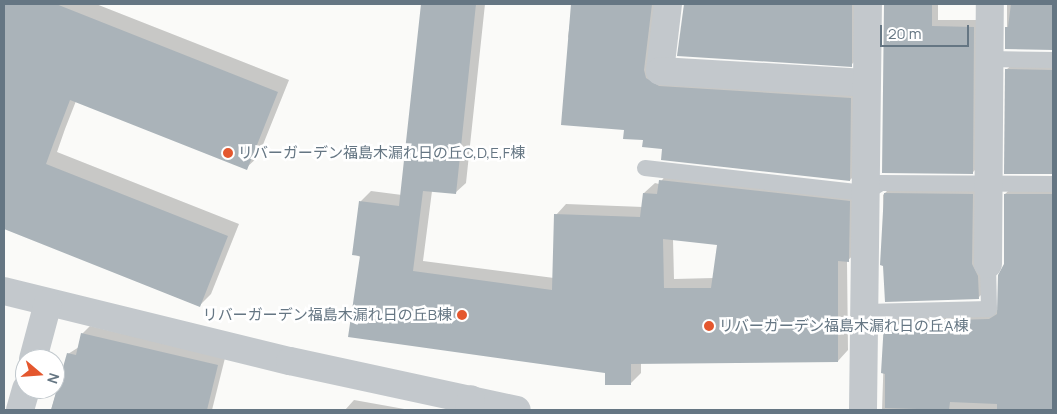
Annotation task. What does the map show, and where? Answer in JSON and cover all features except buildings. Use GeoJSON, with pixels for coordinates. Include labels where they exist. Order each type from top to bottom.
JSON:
{"type":"FeatureCollection","features":[{"type":"Feature","properties":{"kind":"street"},"geometry":{"type":"LineString","coordinates":[[668,4],[660,71],[866,84]]}},
{"type":"Feature","properties":{"kind":"street"},"geometry":{"type":"LineString","coordinates":[[863,410],[868,4]]}},
{"type":"Feature","properties":{"kind":"street"},"geometry":{"type":"LineString","coordinates":[[988,264],[987,185],[990,4]]}},
{"type":"Feature","properties":{"kind":"street"},"geometry":{"type":"LineString","coordinates":[[4,291],[470,405],[518,410]]}},
{"type":"Feature","properties":{"kind":"street"},"geometry":{"type":"LineString","coordinates":[[36,349],[48,303]]}},
{"type":"Feature","properties":{"kind":"lane"},"geometry":{"type":"LineString","coordinates":[[989,59],[1053,60]]}},
{"type":"Feature","properties":{"kind":"lane"},"geometry":{"type":"LineString","coordinates":[[645,168],[865,193],[881,183],[1053,184]]}},
{"type":"Feature","properties":{"kind":"lane"},"geometry":{"type":"LineString","coordinates":[[865,312],[989,309],[988,264]]}},
{"type":"Feature","properties":{"kind":"place","name":"リバーガーデン福島木漏れ日の丘C,D,E,F棟"},"geometry":{"type":"Point","coordinates":[228,153]}},
{"type":"Feature","properties":{"kind":"place","name":"リバーガーデン福島木漏れ日の丘B棟"},"geometry":{"type":"Point","coordinates":[462,315]}},
{"type":"Feature","properties":{"kind":"place","name":"リバーガーデン福島木漏れ日の丘A棟"},"geometry":{"type":"Point","coordinates":[709,326]}}]}
